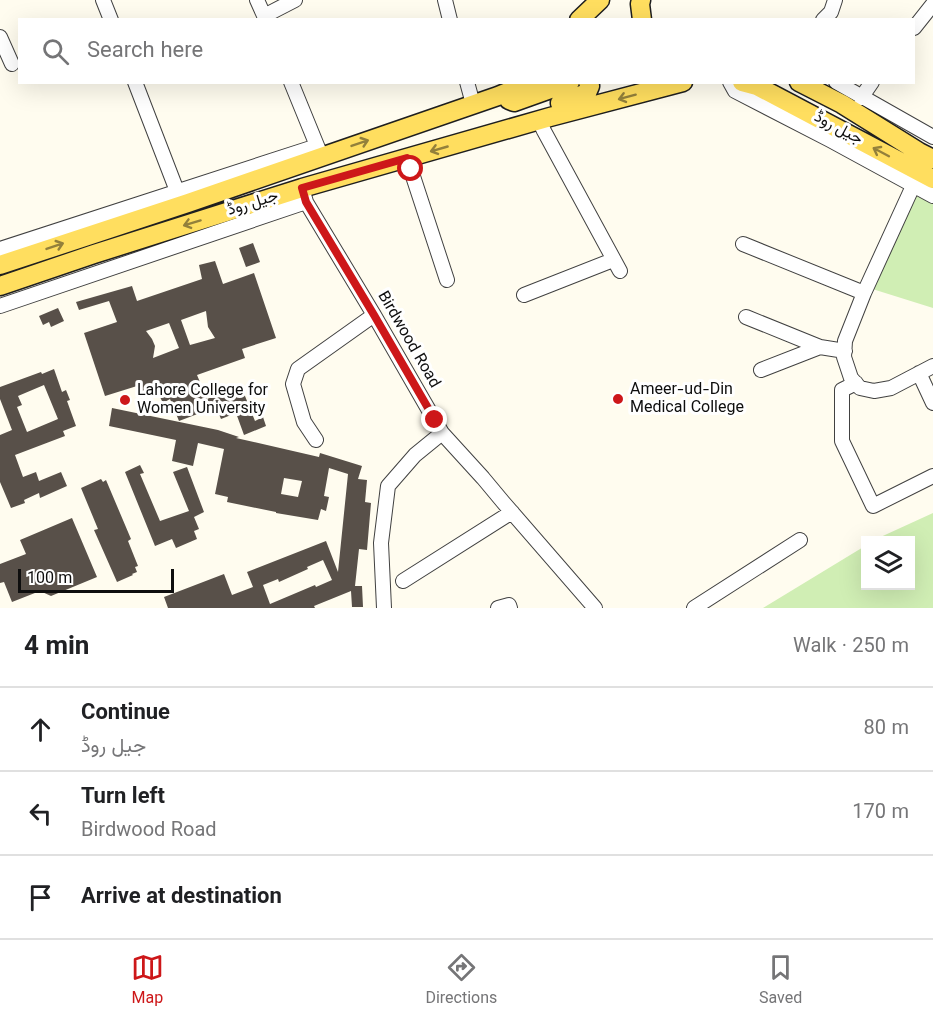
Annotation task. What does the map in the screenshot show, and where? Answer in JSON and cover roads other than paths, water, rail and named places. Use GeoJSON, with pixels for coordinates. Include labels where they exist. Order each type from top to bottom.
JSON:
{"type":"FeatureCollection","features":[{"type":"Feature","properties":{"kind":"main road"},"geometry":{"type":"LineString","coordinates":[[581,18],[600,0]]}},
{"type":"Feature","properties":{"kind":"main road"},"geometry":{"type":"LineString","coordinates":[[641,0],[642,18]]}},
{"type":"Feature","properties":{"kind":"main road"},"geometry":{"type":"LineString","coordinates":[[510,84],[498,96],[514,102],[564,84]]}},
{"type":"Feature","properties":{"kind":"main road","name":"جیل روڈ"},"geometry":{"type":"LineString","coordinates":[[0,265],[178,206],[319,152],[498,96],[526,84]]}},
{"type":"Feature","properties":{"kind":"main road"},"geometry":{"type":"LineString","coordinates":[[483,136],[498,123],[583,96],[589,90],[589,84]]}},
{"type":"Feature","properties":{"kind":"main road","name":"جیل روڈ"},"geometry":{"type":"LineString","coordinates":[[0,286],[94,254],[304,195],[407,158],[675,84]]}},
{"type":"Feature","properties":{"kind":"main road","name":"جیل روڈ"},"geometry":{"type":"LineString","coordinates":[[750,84],[933,179]]}},
{"type":"Feature","properties":{"kind":"main road","name":"جیل روڈ"},"geometry":{"type":"LineString","coordinates":[[803,84],[933,159]]}},
{"type":"Feature","properties":{"kind":"street"},"geometry":{"type":"LineString","coordinates":[[103,0],[110,18]]}},
{"type":"Feature","properties":{"kind":"street"},"geometry":{"type":"LineString","coordinates":[[257,0],[265,18],[295,0]]}},
{"type":"Feature","properties":{"kind":"street"},"geometry":{"type":"LineString","coordinates":[[445,0],[450,18]]}},
{"type":"Feature","properties":{"kind":"street"},"geometry":{"type":"LineString","coordinates":[[825,18],[831,12],[835,0]]}},
{"type":"Feature","properties":{"kind":"street"},"geometry":{"type":"LineString","coordinates":[[915,27],[933,4]]}},
{"type":"Feature","properties":{"kind":"street"},"geometry":{"type":"LineString","coordinates":[[0,37],[16,62],[0,72]]}},
{"type":"Feature","properties":{"kind":"street"},"geometry":{"type":"LineString","coordinates":[[136,84],[177,191]]}},
{"type":"Feature","properties":{"kind":"street"},"geometry":{"type":"LineString","coordinates":[[0,249],[177,191],[319,152],[292,84]]}},
{"type":"Feature","properties":{"kind":"street"},"geometry":{"type":"LineString","coordinates":[[468,84],[473,104]]}},
{"type":"Feature","properties":{"kind":"street"},"geometry":{"type":"LineString","coordinates":[[731,84],[735,91],[933,196]]}},
{"type":"Feature","properties":{"kind":"street"},"geometry":{"type":"LineString","coordinates":[[839,84],[933,137]]}},
{"type":"Feature","properties":{"kind":"street"},"geometry":{"type":"LineString","coordinates":[[861,98],[871,84]]}},
{"type":"Feature","properties":{"kind":"street"},"geometry":{"type":"LineString","coordinates":[[524,295],[617,266],[539,120]]}},
{"type":"Feature","properties":{"kind":"street"},"geometry":{"type":"LineString","coordinates":[[407,158],[447,280]]}},
{"type":"Feature","properties":{"kind":"street"},"geometry":{"type":"LineString","coordinates":[[913,186],[864,293],[845,341],[844,357],[851,378],[860,388],[874,391],[891,388],[933,366]]}},
{"type":"Feature","properties":{"kind":"street"},"geometry":{"type":"LineString","coordinates":[[0,306],[304,195]]}},
{"type":"Feature","properties":{"kind":"street","name":"Birdwood Road"},"geometry":{"type":"LineString","coordinates":[[304,195],[442,433],[595,608]]}},
{"type":"Feature","properties":{"kind":"street"},"geometry":{"type":"LineString","coordinates":[[743,244],[864,293]]}},
{"type":"Feature","properties":{"kind":"street"},"geometry":{"type":"LineString","coordinates":[[316,440],[304,422],[294,384],[298,369],[374,315]]}},
{"type":"Feature","properties":{"kind":"street"},"geometry":{"type":"LineString","coordinates":[[746,317],[820,347],[845,351]]}},
{"type":"Feature","properties":{"kind":"street"},"geometry":{"type":"LineString","coordinates":[[761,370],[820,347]]}},
{"type":"Feature","properties":{"kind":"street"},"geometry":{"type":"LineString","coordinates":[[919,373],[933,403]]}},
{"type":"Feature","properties":{"kind":"street"},"geometry":{"type":"LineString","coordinates":[[856,383],[842,390],[842,441],[873,506],[933,476]]}},
{"type":"Feature","properties":{"kind":"street"},"geometry":{"type":"LineString","coordinates":[[384,608],[381,543],[388,486],[415,454],[442,433]]}},
{"type":"Feature","properties":{"kind":"street"},"geometry":{"type":"LineString","coordinates":[[403,581],[512,512]]}},
{"type":"Feature","properties":{"kind":"street"},"geometry":{"type":"LineString","coordinates":[[694,608],[800,540]]}},
{"type":"Feature","properties":{"kind":"street"},"geometry":{"type":"LineString","coordinates":[[498,608],[509,604],[510,608]]}},
{"type":"Feature","properties":{"kind":"place","name":"Ameer-ud-Din Medical College"},"geometry":{"type":"Point","coordinates":[618,399]}},
{"type":"Feature","properties":{"kind":"place","name":"Lahore College for Women University"},"geometry":{"type":"Point","coordinates":[125,400]}}]}
